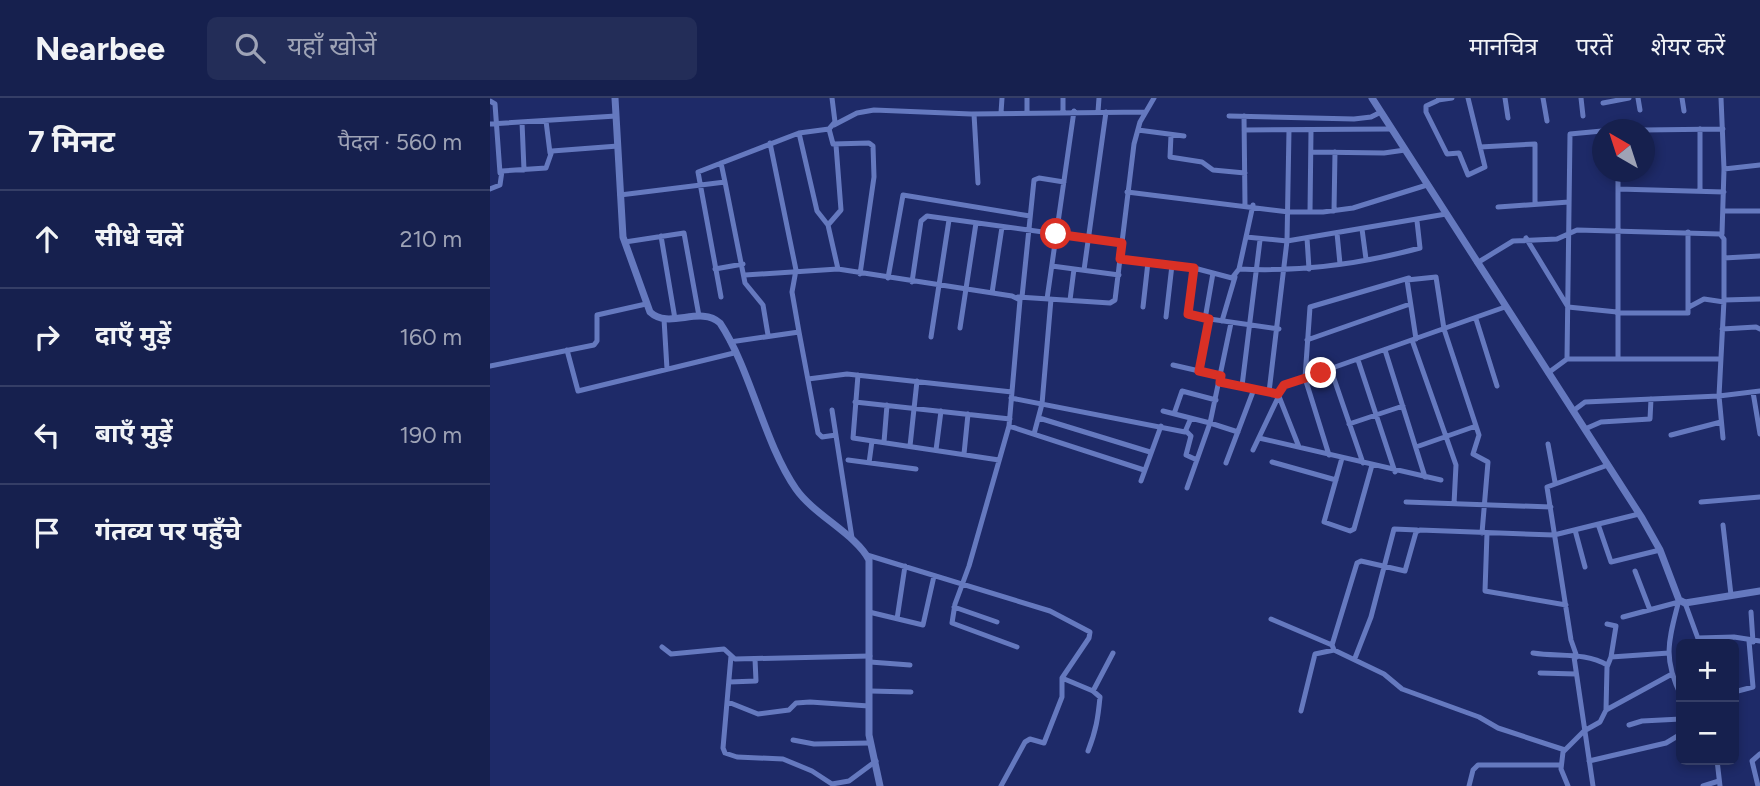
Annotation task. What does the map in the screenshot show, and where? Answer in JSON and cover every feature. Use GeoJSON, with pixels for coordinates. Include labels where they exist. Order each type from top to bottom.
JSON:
{"type":"FeatureCollection","features":[{"type":"Feature","properties":{"kind":"street"},"geometry":{"type":"LineString","coordinates":[[615,98],[625,242],[646,304],[655,317],[664,319],[699,316],[715,319],[729,342],[795,488],[828,522],[867,555],[870,564],[870,743],[880,786]]}},
{"type":"Feature","properties":{"kind":"street"},"geometry":{"type":"LineString","coordinates":[[832,98],[831,142],[836,145],[869,143],[873,146],[874,177],[860,274]]}},
{"type":"Feature","properties":{"kind":"street"},"geometry":{"type":"LineString","coordinates":[[1001,113],[1002,98]]}},
{"type":"Feature","properties":{"kind":"street"},"geometry":{"type":"LineString","coordinates":[[1027,98],[1027,112]]}},
{"type":"Feature","properties":{"kind":"street"},"geometry":{"type":"LineString","coordinates":[[1063,98],[1063,111]]}},
{"type":"Feature","properties":{"kind":"street"},"geometry":{"type":"LineString","coordinates":[[1098,112],[1099,98]]}},
{"type":"Feature","properties":{"kind":"street"},"geometry":{"type":"LineString","coordinates":[[744,275],[838,269],[1020,297],[1113,302],[1138,130],[1154,98]]}},
{"type":"Feature","properties":{"kind":"street"},"geometry":{"type":"LineString","coordinates":[[1371,98],[1639,514],[1660,550],[1698,639]]}},
{"type":"Feature","properties":{"kind":"street"},"geometry":{"type":"LineString","coordinates":[[1421,98],[1447,154],[1459,153],[1467,175],[1485,169],[1468,98]]}},
{"type":"Feature","properties":{"kind":"street"},"geometry":{"type":"LineString","coordinates":[[1425,109],[1438,99],[1452,98]]}},
{"type":"Feature","properties":{"kind":"street"},"geometry":{"type":"LineString","coordinates":[[1505,98],[1508,118]]}},
{"type":"Feature","properties":{"kind":"street"},"geometry":{"type":"LineString","coordinates":[[1543,98],[1547,121]]}},
{"type":"Feature","properties":{"kind":"street"},"geometry":{"type":"LineString","coordinates":[[1581,98],[1583,116]]}},
{"type":"Feature","properties":{"kind":"street"},"geometry":{"type":"LineString","coordinates":[[1603,103],[1629,98]]}},
{"type":"Feature","properties":{"kind":"street"},"geometry":{"type":"LineString","coordinates":[[1639,98],[1640,110]]}},
{"type":"Feature","properties":{"kind":"street"},"geometry":{"type":"LineString","coordinates":[[1683,98],[1684,111]]}},
{"type":"Feature","properties":{"kind":"street"},"geometry":{"type":"LineString","coordinates":[[1721,98],[1724,301],[1718,396],[1723,438]]}},
{"type":"Feature","properties":{"kind":"street"},"geometry":{"type":"LineString","coordinates":[[490,101],[495,104],[493,124],[500,173],[500,186],[490,189]]}},
{"type":"Feature","properties":{"kind":"street"},"geometry":{"type":"LineString","coordinates":[[721,297],[698,184],[700,170],[799,133],[832,127],[866,110],[974,114],[1145,112]]}},
{"type":"Feature","properties":{"kind":"street"},"geometry":{"type":"LineString","coordinates":[[1034,434],[1042,404],[1052,266],[1074,111]]}},
{"type":"Feature","properties":{"kind":"street"},"geometry":{"type":"LineString","coordinates":[[1084,270],[1107,112]]}},
{"type":"Feature","properties":{"kind":"street"},"geometry":{"type":"LineString","coordinates":[[1229,116],[1354,119],[1371,117],[1381,112]]}},
{"type":"Feature","properties":{"kind":"street"},"geometry":{"type":"LineString","coordinates":[[974,114],[978,183]]}},
{"type":"Feature","properties":{"kind":"street"},"geometry":{"type":"LineString","coordinates":[[493,124],[616,116]]}},
{"type":"Feature","properties":{"kind":"street"},"geometry":{"type":"LineString","coordinates":[[1244,116],[1245,205]]}},
{"type":"Feature","properties":{"kind":"street"},"geometry":{"type":"LineString","coordinates":[[500,173],[546,168],[550,153],[546,121]]}},
{"type":"Feature","properties":{"kind":"street"},"geometry":{"type":"LineString","coordinates":[[522,122],[524,170]]}},
{"type":"Feature","properties":{"kind":"street"},"geometry":{"type":"LineString","coordinates":[[1700,129],[1700,191]]}},
{"type":"Feature","properties":{"kind":"street"},"geometry":{"type":"LineString","coordinates":[[1655,131],[1723,129]]}},
{"type":"Feature","properties":{"kind":"street"},"geometry":{"type":"LineString","coordinates":[[1138,130],[1184,136]]}},
{"type":"Feature","properties":{"kind":"street"},"geometry":{"type":"LineString","coordinates":[[1244,130],[1392,130]]}},
{"type":"Feature","properties":{"kind":"street"},"geometry":{"type":"LineString","coordinates":[[1269,392],[1279,329],[1287,241],[1289,130]]}},
{"type":"Feature","properties":{"kind":"street"},"geometry":{"type":"LineString","coordinates":[[1310,212],[1311,131]]}},
{"type":"Feature","properties":{"kind":"street"},"geometry":{"type":"LineString","coordinates":[[1567,359],[1570,134],[1592,132]]}},
{"type":"Feature","properties":{"kind":"street"},"geometry":{"type":"LineString","coordinates":[[799,133],[817,211],[828,225],[838,269]]}},
{"type":"Feature","properties":{"kind":"street"},"geometry":{"type":"LineString","coordinates":[[1171,135],[1170,157],[1202,162],[1213,170],[1245,173]]}},
{"type":"Feature","properties":{"kind":"street"},"geometry":{"type":"LineString","coordinates":[[770,143],[796,270],[792,292],[818,433],[822,437],[836,435]]}},
{"type":"Feature","properties":{"kind":"street"},"geometry":{"type":"LineString","coordinates":[[1480,147],[1535,144],[1535,204]]}},
{"type":"Feature","properties":{"kind":"street"},"geometry":{"type":"LineString","coordinates":[[828,225],[841,210],[836,145]]}},
{"type":"Feature","properties":{"kind":"street"},"geometry":{"type":"LineString","coordinates":[[550,153],[618,146]]}},
{"type":"Feature","properties":{"kind":"street"},"geometry":{"type":"LineString","coordinates":[[1311,152],[1405,150]]}},
{"type":"Feature","properties":{"kind":"street"},"geometry":{"type":"LineString","coordinates":[[1334,211],[1335,152]]}},
{"type":"Feature","properties":{"kind":"street"},"geometry":{"type":"LineString","coordinates":[[721,163],[744,275],[750,292],[763,305],[768,335]]}},
{"type":"Feature","properties":{"kind":"street"},"geometry":{"type":"LineString","coordinates":[[490,165],[499,164]]}},
{"type":"Feature","properties":{"kind":"street"},"geometry":{"type":"LineString","coordinates":[[1724,169],[1760,165]]}},
{"type":"Feature","properties":{"kind":"street"},"geometry":{"type":"LineString","coordinates":[[1017,647],[954,626],[954,607],[1009,422],[1020,297],[1035,179],[1064,182]]}},
{"type":"Feature","properties":{"kind":"street"},"geometry":{"type":"LineString","coordinates":[[620,195],[725,181]]}},
{"type":"Feature","properties":{"kind":"street"},"geometry":{"type":"LineString","coordinates":[[1618,182],[1618,359]]}},
{"type":"Feature","properties":{"kind":"street"},"geometry":{"type":"LineString","coordinates":[[1127,192],[1254,205],[1289,212],[1310,212],[1334,211],[1427,185]]}},
{"type":"Feature","properties":{"kind":"street"},"geometry":{"type":"LineString","coordinates":[[1618,189],[1724,191]]}},
{"type":"Feature","properties":{"kind":"street"},"geometry":{"type":"LineString","coordinates":[[888,278],[903,195],[1030,216]]}},
{"type":"Feature","properties":{"kind":"street"},"geometry":{"type":"LineString","coordinates":[[1498,207],[1569,202]]}},
{"type":"Feature","properties":{"kind":"street"},"geometry":{"type":"LineString","coordinates":[[1222,321],[1239,269],[1254,205]]}},
{"type":"Feature","properties":{"kind":"street"},"geometry":{"type":"LineString","coordinates":[[1723,211],[1760,211]]}},
{"type":"Feature","properties":{"kind":"street"},"geometry":{"type":"LineString","coordinates":[[1246,237],[1287,241],[1446,214]]}},
{"type":"Feature","properties":{"kind":"street"},"geometry":{"type":"LineString","coordinates":[[912,282],[922,219],[927,216],[1122,243]]}},
{"type":"Feature","properties":{"kind":"street"},"geometry":{"type":"LineString","coordinates":[[931,337],[949,220]]}},
{"type":"Feature","properties":{"kind":"street"},"geometry":{"type":"LineString","coordinates":[[1239,269],[1308,269],[1420,248],[1417,221]]}},
{"type":"Feature","properties":{"kind":"street"},"geometry":{"type":"LineString","coordinates":[[960,328],[976,223]]}},
{"type":"Feature","properties":{"kind":"street"},"geometry":{"type":"LineString","coordinates":[[992,293],[1002,227]]}},
{"type":"Feature","properties":{"kind":"street"},"geometry":{"type":"LineString","coordinates":[[1362,229],[1366,259]]}},
{"type":"Feature","properties":{"kind":"street"},"geometry":{"type":"LineString","coordinates":[[1477,263],[1507,244],[1526,239],[1557,239],[1577,230],[1722,234]]}},
{"type":"Feature","properties":{"kind":"street"},"geometry":{"type":"LineString","coordinates":[[625,242],[682,232],[686,235],[699,316]]}},
{"type":"Feature","properties":{"kind":"street"},"geometry":{"type":"LineString","coordinates":[[1568,307],[1617,313],[1686,314],[1689,307],[1688,232]]}},
{"type":"Feature","properties":{"kind":"street"},"geometry":{"type":"LineString","coordinates":[[1337,233],[1340,264]]}},
{"type":"Feature","properties":{"kind":"street"},"geometry":{"type":"LineString","coordinates":[[661,236],[675,319]]}},
{"type":"Feature","properties":{"kind":"street"},"geometry":{"type":"LineString","coordinates":[[1307,238],[1308,269]]}},
{"type":"Feature","properties":{"kind":"street"},"geometry":{"type":"LineString","coordinates":[[1526,239],[1568,307]]}},
{"type":"Feature","properties":{"kind":"street"},"geometry":{"type":"LineString","coordinates":[[1242,386],[1260,240]]}},
{"type":"Feature","properties":{"kind":"street"},"geometry":{"type":"LineString","coordinates":[[1724,258],[1760,256]]}},
{"type":"Feature","properties":{"kind":"street"},"geometry":{"type":"LineString","coordinates":[[1120,259],[1194,268],[1236,277]]}},
{"type":"Feature","properties":{"kind":"street"},"geometry":{"type":"LineString","coordinates":[[1143,307],[1148,262]]}},
{"type":"Feature","properties":{"kind":"street"},"geometry":{"type":"LineString","coordinates":[[715,269],[743,264]]}},
{"type":"Feature","properties":{"kind":"street"},"geometry":{"type":"LineString","coordinates":[[1166,317],[1172,265]]}},
{"type":"Feature","properties":{"kind":"street"},"geometry":{"type":"LineString","coordinates":[[1052,266],[1119,275]]}},
{"type":"Feature","properties":{"kind":"street"},"geometry":{"type":"LineString","coordinates":[[1194,268],[1188,314],[1279,329]]}},
{"type":"Feature","properties":{"kind":"street"},"geometry":{"type":"LineString","coordinates":[[1070,300],[1074,269]]}},
{"type":"Feature","properties":{"kind":"street"},"geometry":{"type":"LineString","coordinates":[[1199,371],[1213,273]]}},
{"type":"Feature","properties":{"kind":"street"},"geometry":{"type":"LineString","coordinates":[[1409,278],[1407,283],[1414,339],[1457,469],[1454,504]]}},
{"type":"Feature","properties":{"kind":"street"},"geometry":{"type":"LineString","coordinates":[[1329,455],[1305,378],[1311,305],[1409,278],[1438,279],[1444,329],[1479,437],[1473,454],[1488,462],[1483,506],[1485,591],[1566,606]]}},
{"type":"Feature","properties":{"kind":"street"},"geometry":{"type":"LineString","coordinates":[[1689,307],[1704,299],[1760,299]]}},
{"type":"Feature","properties":{"kind":"street"},"geometry":{"type":"LineString","coordinates":[[490,366],[596,344],[597,315],[646,304]]}},
{"type":"Feature","properties":{"kind":"street"},"geometry":{"type":"LineString","coordinates":[[1307,340],[1410,304]]}},
{"type":"Feature","properties":{"kind":"street"},"geometry":{"type":"LineString","coordinates":[[1253,450],[1284,385],[1505,307]]}},
{"type":"Feature","properties":{"kind":"street"},"geometry":{"type":"LineString","coordinates":[[664,319],[667,369]]}},
{"type":"Feature","properties":{"kind":"street"},"geometry":{"type":"LineString","coordinates":[[1476,319],[1497,386]]}},
{"type":"Feature","properties":{"kind":"street"},"geometry":{"type":"LineString","coordinates":[[1187,488],[1210,423],[1231,323]]}},
{"type":"Feature","properties":{"kind":"street"},"geometry":{"type":"LineString","coordinates":[[1722,329],[1756,327],[1760,330]]}},
{"type":"Feature","properties":{"kind":"street"},"geometry":{"type":"LineString","coordinates":[[729,342],[799,332]]}},
{"type":"Feature","properties":{"kind":"street"},"geometry":{"type":"LineString","coordinates":[[567,350],[578,391],[734,353]]}},
{"type":"Feature","properties":{"kind":"street"},"geometry":{"type":"LineString","coordinates":[[1385,350],[1425,477]]}},
{"type":"Feature","properties":{"kind":"street"},"geometry":{"type":"LineString","coordinates":[[1548,373],[1567,359],[1719,359]]}},
{"type":"Feature","properties":{"kind":"street"},"geometry":{"type":"LineString","coordinates":[[1357,360],[1395,471]]}},
{"type":"Feature","properties":{"kind":"street"},"geometry":{"type":"LineString","coordinates":[[1173,365],[1278,394]]}},
{"type":"Feature","properties":{"kind":"street"},"geometry":{"type":"LineString","coordinates":[[1331,370],[1363,463]]}},
{"type":"Feature","properties":{"kind":"street"},"geometry":{"type":"LineString","coordinates":[[808,379],[858,375],[1012,395],[1042,404],[1186,431],[1191,434],[1186,455],[1197,460]]}},
{"type":"Feature","properties":{"kind":"street"},"geometry":{"type":"LineString","coordinates":[[858,375],[851,436],[999,460]]}},
{"type":"Feature","properties":{"kind":"street"},"geometry":{"type":"LineString","coordinates":[[910,446],[917,382]]}},
{"type":"Feature","properties":{"kind":"street"},"geometry":{"type":"LineString","coordinates":[[1226,463],[1254,389]]}},
{"type":"Feature","properties":{"kind":"street"},"geometry":{"type":"LineString","coordinates":[[1174,414],[1182,391],[1216,400]]}},
{"type":"Feature","properties":{"kind":"street"},"geometry":{"type":"LineString","coordinates":[[1573,411],[1584,402],[1718,396],[1760,391]]}},
{"type":"Feature","properties":{"kind":"street"},"geometry":{"type":"LineString","coordinates":[[1752,392],[1760,434]]}},
{"type":"Feature","properties":{"kind":"street"},"geometry":{"type":"LineString","coordinates":[[1278,394],[1299,447]]}},
{"type":"Feature","properties":{"kind":"street"},"geometry":{"type":"LineString","coordinates":[[1585,429],[1601,422],[1650,419],[1651,399]]}},
{"type":"Feature","properties":{"kind":"street"},"geometry":{"type":"LineString","coordinates":[[855,402],[968,414],[1009,422],[1034,434],[1144,470]]}},
{"type":"Feature","properties":{"kind":"street"},"geometry":{"type":"LineString","coordinates":[[884,442],[887,405]]}},
{"type":"Feature","properties":{"kind":"street"},"geometry":{"type":"LineString","coordinates":[[1349,424],[1403,406]]}},
{"type":"Feature","properties":{"kind":"street"},"geometry":{"type":"LineString","coordinates":[[832,410],[853,541]]}},
{"type":"Feature","properties":{"kind":"street"},"geometry":{"type":"LineString","coordinates":[[936,450],[941,411]]}},
{"type":"Feature","properties":{"kind":"street"},"geometry":{"type":"LineString","coordinates":[[1163,411],[1238,432]]}},
{"type":"Feature","properties":{"kind":"street"},"geometry":{"type":"LineString","coordinates":[[964,454],[968,414]]}},
{"type":"Feature","properties":{"kind":"street"},"geometry":{"type":"LineString","coordinates":[[1039,418],[1150,452]]}},
{"type":"Feature","properties":{"kind":"street"},"geometry":{"type":"LineString","coordinates":[[1186,431],[1191,418]]}},
{"type":"Feature","properties":{"kind":"street"},"geometry":{"type":"LineString","coordinates":[[1671,435],[1721,422]]}},
{"type":"Feature","properties":{"kind":"street"},"geometry":{"type":"LineString","coordinates":[[1141,481],[1161,426]]}},
{"type":"Feature","properties":{"kind":"street"},"geometry":{"type":"LineString","coordinates":[[1416,447],[1476,426]]}},
{"type":"Feature","properties":{"kind":"street"},"geometry":{"type":"LineString","coordinates":[[1259,438],[1441,480]]}},
{"type":"Feature","properties":{"kind":"street"},"geometry":{"type":"LineString","coordinates":[[869,463],[872,441]]}},
{"type":"Feature","properties":{"kind":"street"},"geometry":{"type":"LineString","coordinates":[[1548,444],[1555,482]]}},
{"type":"Feature","properties":{"kind":"street"},"geometry":{"type":"LineString","coordinates":[[1342,458],[1324,522],[1352,531],[1372,465]]}},
{"type":"Feature","properties":{"kind":"street"},"geometry":{"type":"LineString","coordinates":[[848,460],[916,469]]}},
{"type":"Feature","properties":{"kind":"street"},"geometry":{"type":"LineString","coordinates":[[1272,462],[1336,480]]}},
{"type":"Feature","properties":{"kind":"street"},"geometry":{"type":"LineString","coordinates":[[1593,786],[1547,487],[1608,465]]}},
{"type":"Feature","properties":{"kind":"street"},"geometry":{"type":"LineString","coordinates":[[1701,502],[1760,497]]}},
{"type":"Feature","properties":{"kind":"street"},"geometry":{"type":"LineString","coordinates":[[1406,502],[1551,507]]}},
{"type":"Feature","properties":{"kind":"street"},"geometry":{"type":"LineString","coordinates":[[1355,658],[1394,529],[1556,535],[1639,514]]}},
{"type":"Feature","properties":{"kind":"street"},"geometry":{"type":"LineString","coordinates":[[1598,524],[1611,562],[1660,550]]}},
{"type":"Feature","properties":{"kind":"street"},"geometry":{"type":"LineString","coordinates":[[1723,525],[1731,595]]}},
{"type":"Feature","properties":{"kind":"street"},"geometry":{"type":"LineString","coordinates":[[1333,648],[1358,562],[1406,569],[1418,530]]}},
{"type":"Feature","properties":{"kind":"street"},"geometry":{"type":"LineString","coordinates":[[1575,530],[1586,567]]}},
{"type":"Feature","properties":{"kind":"street"},"geometry":{"type":"LineString","coordinates":[[867,555],[1050,611],[1088,630],[1089,638],[1062,678],[1062,697],[1044,743],[1030,739],[1025,742],[1001,786]]}},
{"type":"Feature","properties":{"kind":"street"},"geometry":{"type":"LineString","coordinates":[[897,619],[905,566]]}},
{"type":"Feature","properties":{"kind":"street"},"geometry":{"type":"LineString","coordinates":[[1636,571],[1650,610]]}},
{"type":"Feature","properties":{"kind":"street"},"geometry":{"type":"LineString","coordinates":[[869,612],[924,624],[934,576]]}},
{"type":"Feature","properties":{"kind":"street"},"geometry":{"type":"LineString","coordinates":[[1623,617],[1681,602],[1760,591]]}},
{"type":"Feature","properties":{"kind":"street"},"geometry":{"type":"LineString","coordinates":[[1676,683],[1669,653],[1669,632],[1681,602]]}},
{"type":"Feature","properties":{"kind":"street"},"geometry":{"type":"LineString","coordinates":[[954,607],[997,622]]}},
{"type":"Feature","properties":{"kind":"street"},"geometry":{"type":"LineString","coordinates":[[1739,691],[1752,689],[1754,641],[1751,612]]}},
{"type":"Feature","properties":{"kind":"street"},"geometry":{"type":"LineString","coordinates":[[1271,619],[1355,658],[1402,689],[1479,717],[1498,728],[1565,750]]}},
{"type":"Feature","properties":{"kind":"street"},"geometry":{"type":"LineString","coordinates":[[1568,786],[1561,765],[1565,750],[1584,732],[1600,722],[1606,710],[1607,665],[1616,626],[1607,624]]}},
{"type":"Feature","properties":{"kind":"street"},"geometry":{"type":"LineString","coordinates":[[1720,639],[1742,637],[1754,641]]}},
{"type":"Feature","properties":{"kind":"street"},"geometry":{"type":"LineString","coordinates":[[663,648],[671,654],[724,649],[731,656],[755,659],[870,659],[910,665]]}},
{"type":"Feature","properties":{"kind":"street"},"geometry":{"type":"LineString","coordinates":[[1301,711],[1315,654],[1333,648]]}},
{"type":"Feature","properties":{"kind":"street"},"geometry":{"type":"LineString","coordinates":[[1093,691],[1113,653]]}},
{"type":"Feature","properties":{"kind":"street"},"geometry":{"type":"LineString","coordinates":[[1534,653],[1591,657],[1607,665]]}},
{"type":"Feature","properties":{"kind":"street"},"geometry":{"type":"LineString","coordinates":[[1611,657],[1669,653]]}},
{"type":"Feature","properties":{"kind":"street"},"geometry":{"type":"LineString","coordinates":[[731,656],[723,748],[728,755],[783,759],[812,771],[832,784],[849,781],[876,761]]}},
{"type":"Feature","properties":{"kind":"street"},"geometry":{"type":"LineString","coordinates":[[729,682],[755,681],[755,659]]}},
{"type":"Feature","properties":{"kind":"street"},"geometry":{"type":"LineString","coordinates":[[1539,673],[1576,674]]}},
{"type":"Feature","properties":{"kind":"street"},"geometry":{"type":"LineString","coordinates":[[1606,710],[1672,674]]}},
{"type":"Feature","properties":{"kind":"street"},"geometry":{"type":"LineString","coordinates":[[1062,678],[1093,691],[1100,697],[1097,711],[1100,719],[1088,751]]}},
{"type":"Feature","properties":{"kind":"street"},"geometry":{"type":"LineString","coordinates":[[870,691],[911,692]]}},
{"type":"Feature","properties":{"kind":"street"},"geometry":{"type":"LineString","coordinates":[[728,702],[758,714],[789,710],[796,704],[810,702],[869,706]]}},
{"type":"Feature","properties":{"kind":"street"},"geometry":{"type":"LineString","coordinates":[[1629,725],[1642,721],[1676,719]]}},
{"type":"Feature","properties":{"kind":"street"},"geometry":{"type":"LineString","coordinates":[[1589,761],[1666,743],[1676,737]]}},
{"type":"Feature","properties":{"kind":"street"},"geometry":{"type":"LineString","coordinates":[[793,740],[814,744],[870,743]]}},
{"type":"Feature","properties":{"kind":"street"},"geometry":{"type":"LineString","coordinates":[[1758,786],[1752,761],[1760,754]]}},
{"type":"Feature","properties":{"kind":"street"},"geometry":{"type":"LineString","coordinates":[[1469,786],[1478,765],[1561,765]]}},
{"type":"Feature","properties":{"kind":"street"},"geometry":{"type":"LineString","coordinates":[[1703,786],[1720,783],[1718,765]]}},
{"type":"Feature","properties":{"kind":"route"},"geometry":{"type":"LineString","coordinates":[[1056,234],[1122,243],[1120,259],[1194,268],[1188,314],[1191,317],[1209,319],[1199,371],[1221,376],[1220,382],[1278,394],[1284,385],[1321,373]]}}]}
